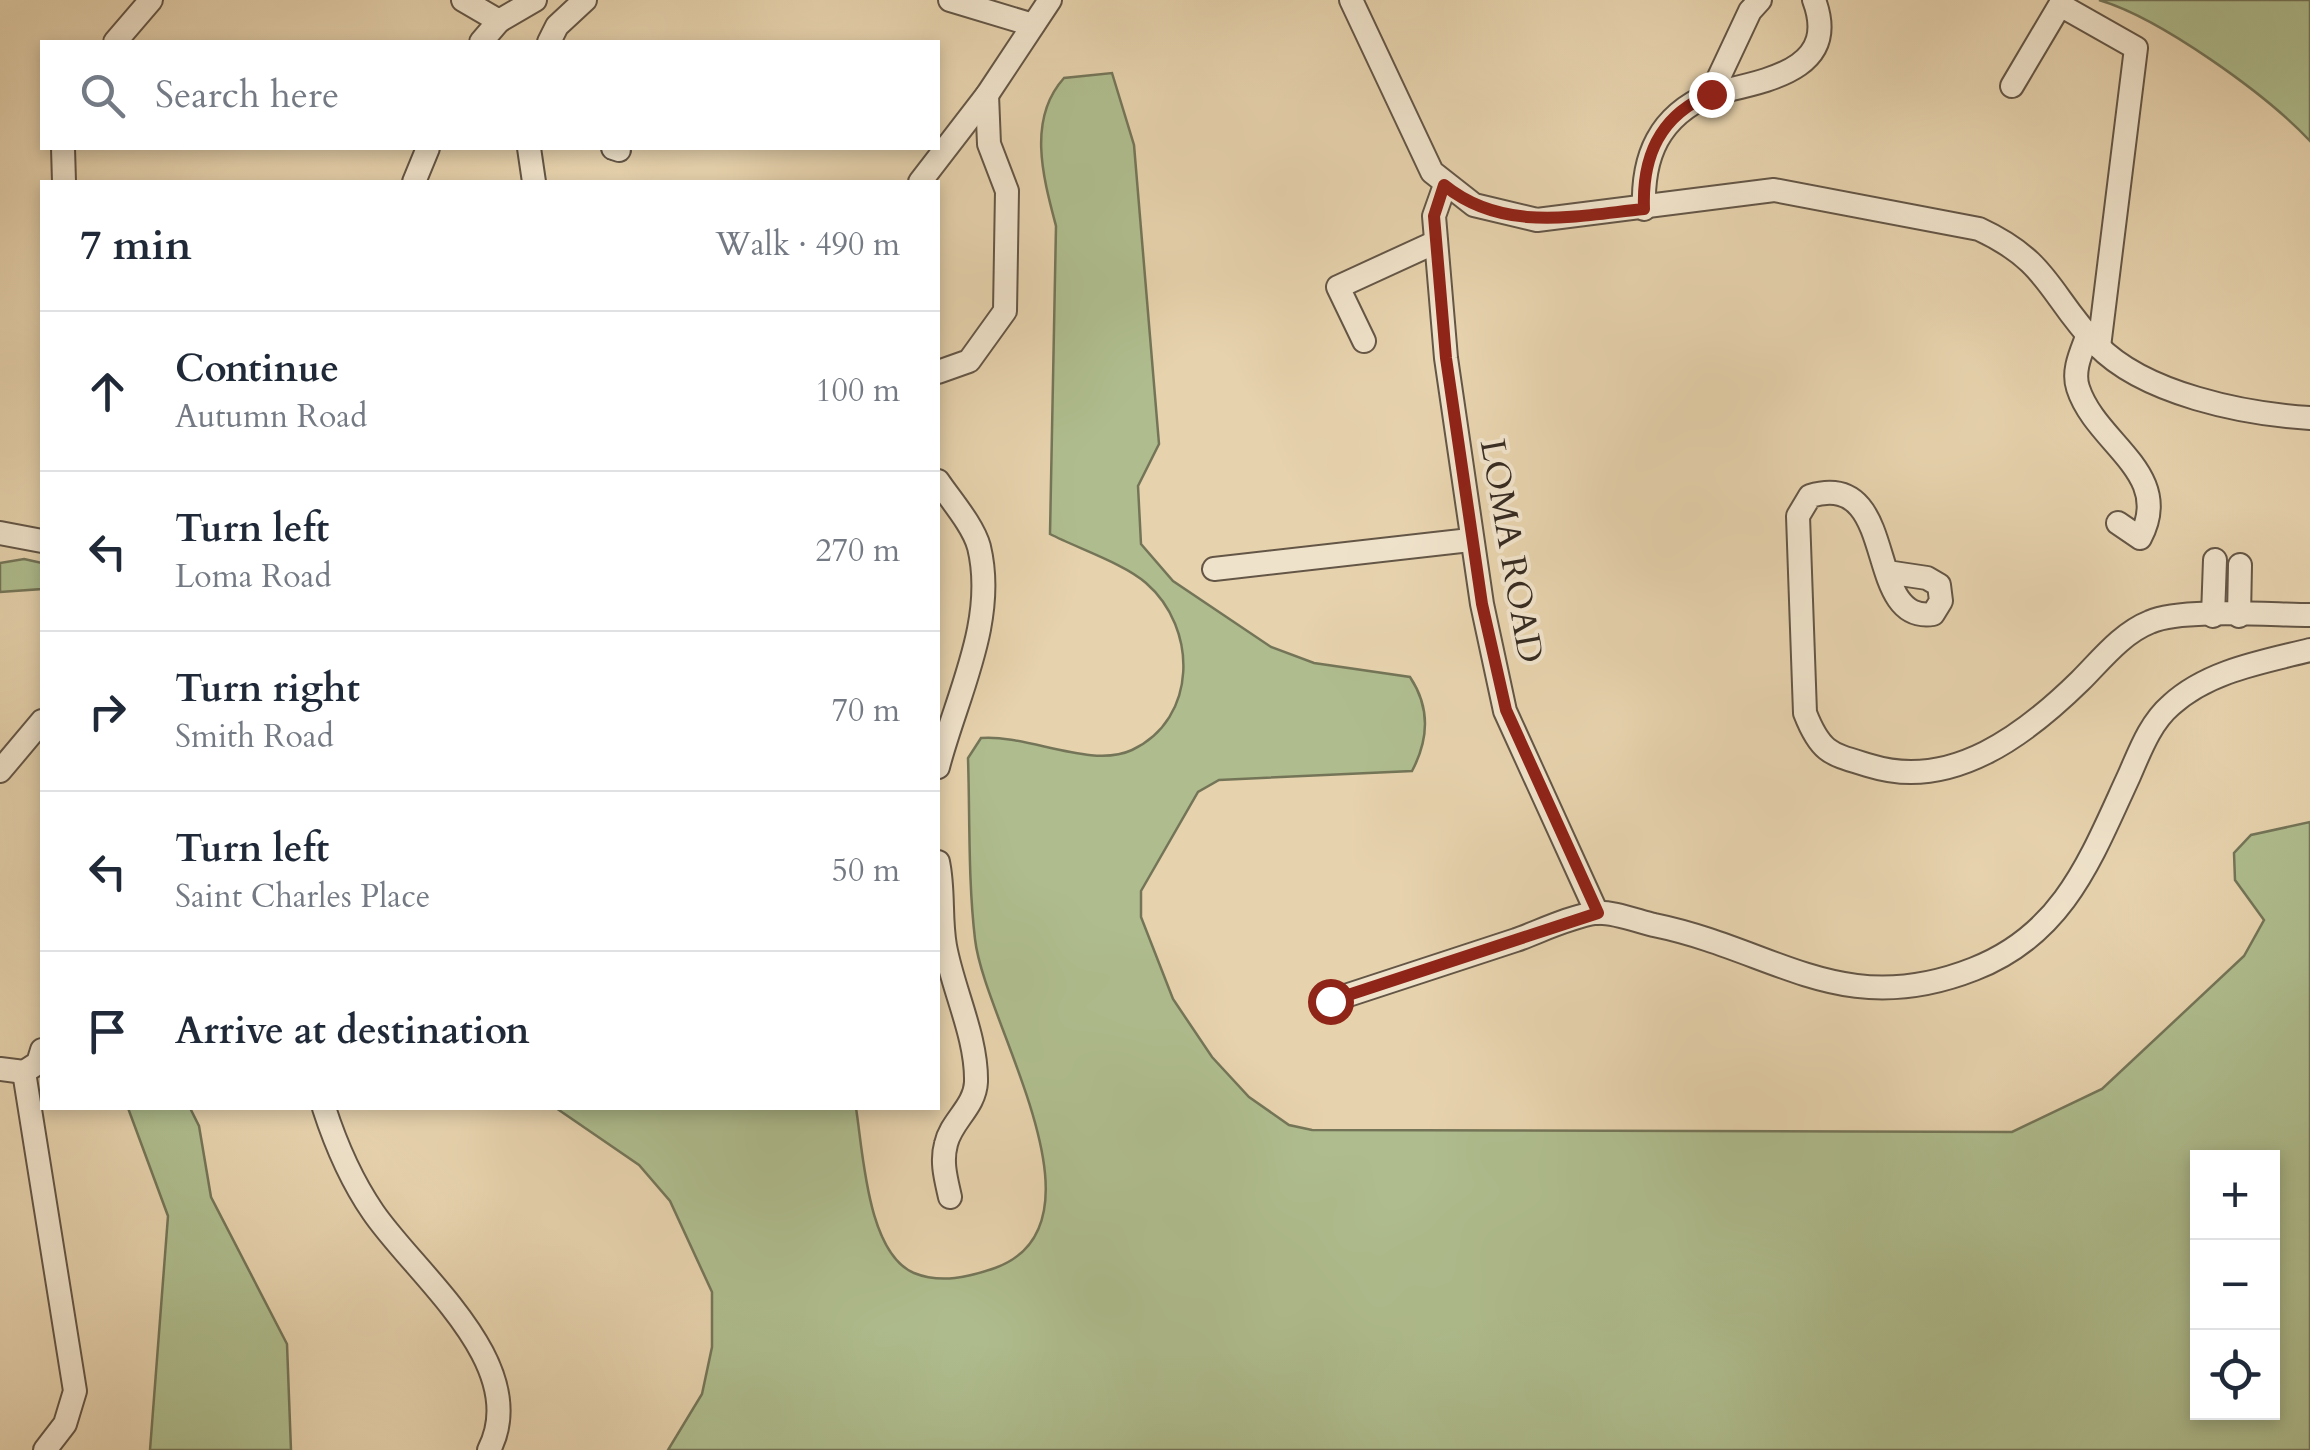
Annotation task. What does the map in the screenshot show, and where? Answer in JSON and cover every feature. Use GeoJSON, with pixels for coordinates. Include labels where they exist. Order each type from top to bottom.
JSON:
{"type":"FeatureCollection","features":[{"type":"Feature","properties":{"kind":"street"},"geometry":{"type":"LineString","coordinates":[[117,40],[151,0]]}},
{"type":"Feature","properties":{"kind":"street"},"geometry":{"type":"LineString","coordinates":[[463,0],[499,20]]}},
{"type":"Feature","properties":{"kind":"street"},"geometry":{"type":"LineString","coordinates":[[483,40],[499,20],[534,0]]}},
{"type":"Feature","properties":{"kind":"street"},"geometry":{"type":"LineString","coordinates":[[550,40],[557,26],[585,0]]}},
{"type":"Feature","properties":{"kind":"street"},"geometry":{"type":"LineString","coordinates":[[922,180],[988,95],[1042,8],[950,0]]}},
{"type":"Feature","properties":{"kind":"street"},"geometry":{"type":"LineString","coordinates":[[1351,0],[1423,156],[1444,185],[1474,204],[1537,220],[1644,209],[1738,191],[1774,190],[1979,229],[2008,243],[2040,269],[2093,340],[2129,371],[2162,387],[2257,411],[2310,418]]}},
{"type":"Feature","properties":{"kind":"street"},"geometry":{"type":"LineString","coordinates":[[1711,94],[1750,11],[1760,0]]}},
{"type":"Feature","properties":{"kind":"street"},"geometry":{"type":"LineString","coordinates":[[1644,209],[1643,170],[1664,130],[1692,102],[1774,78],[1805,64],[1822,30],[1814,0]]}},
{"type":"Feature","properties":{"kind":"street"},"geometry":{"type":"LineString","coordinates":[[2012,86],[2060,6],[2136,48],[2093,340],[2076,366],[2076,386],[2089,409],[2144,478],[2150,502],[2148,522],[2140,538],[2118,523]]}},
{"type":"Feature","properties":{"kind":"street"},"geometry":{"type":"LineString","coordinates":[[940,371],[969,361],[1005,311],[1007,191],[989,144],[988,95]]}},
{"type":"Feature","properties":{"kind":"street"},"geometry":{"type":"LineString","coordinates":[[63,150],[64,180]]}},
{"type":"Feature","properties":{"kind":"street"},"geometry":{"type":"LineString","coordinates":[[415,180],[427,150]]}},
{"type":"Feature","properties":{"kind":"street"},"geometry":{"type":"LineString","coordinates":[[530,150],[534,180]]}},
{"type":"Feature","properties":{"kind":"street","name":"LOMA ROAD"},"geometry":{"type":"LineString","coordinates":[[1444,185],[1434,216],[1470,540],[1506,710],[1598,913]]}},
{"type":"Feature","properties":{"kind":"street"},"geometry":{"type":"LineString","coordinates":[[1364,340],[1338,287],[1436,242]]}},
{"type":"Feature","properties":{"kind":"street"},"geometry":{"type":"LineString","coordinates":[[940,484],[978,543],[985,596],[972,656],[940,761]]}},
{"type":"Feature","properties":{"kind":"street"},"geometry":{"type":"LineString","coordinates":[[1887,572],[1864,510],[1849,496],[1828,490],[1810,496],[1798,516],[1806,713],[1815,737],[1828,754],[1880,769],[1928,770],[1976,759],[2018,736],[2121,640],[2151,620],[2310,615]]}},
{"type":"Feature","properties":{"kind":"street"},"geometry":{"type":"LineString","coordinates":[[0,533],[40,542]]}},
{"type":"Feature","properties":{"kind":"street"},"geometry":{"type":"LineString","coordinates":[[1214,569],[1470,540]]}},
{"type":"Feature","properties":{"kind":"street"},"geometry":{"type":"LineString","coordinates":[[2213,616],[2215,560]]}},
{"type":"Feature","properties":{"kind":"street"},"geometry":{"type":"LineString","coordinates":[[2239,616],[2240,565]]}},
{"type":"Feature","properties":{"kind":"street"},"geometry":{"type":"LineString","coordinates":[[1330,1001],[1598,913],[1683,930],[1824,982],[1864,989],[1906,988],[1974,969],[2010,954],[2054,917],[2089,863],[2147,736],[2169,706],[2196,685],[2253,664],[2310,650]]}},
{"type":"Feature","properties":{"kind":"street"},"geometry":{"type":"LineString","coordinates":[[0,771],[40,723]]}},
{"type":"Feature","properties":{"kind":"street"},"geometry":{"type":"LineString","coordinates":[[940,889],[944,944],[975,1065],[976,1087],[969,1107],[946,1139],[942,1161],[950,1197]]}},
{"type":"Feature","properties":{"kind":"street"},"geometry":{"type":"LineString","coordinates":[[0,1068],[24,1072],[40,1056]]}},
{"type":"Feature","properties":{"kind":"street"},"geometry":{"type":"LineString","coordinates":[[24,1072],[75,1391],[66,1424],[45,1450]]}},
{"type":"Feature","properties":{"kind":"street"},"geometry":{"type":"LineString","coordinates":[[325,1110],[338,1150],[374,1213],[475,1337],[490,1369],[496,1398],[498,1418],[489,1450]]}},
{"type":"Feature","properties":{"kind":"green space"},"geometry":{"type":"Polygon","coordinates":[[[2099,0],[2310,0],[2310,141],[2211,60],[2152,23],[2099,0]]]}},
{"type":"Feature","properties":{"kind":"green space"},"geometry":{"type":"Polygon","coordinates":[[[1112,73],[1134,145],[1159,444],[1138,486],[1141,544],[1173,581],[1271,647],[1314,663],[1410,677],[1424,711],[1422,747],[1412,771],[1219,780],[1198,792],[1141,891],[1141,917],[1173,999],[1212,1057],[1249,1097],[1289,1125],[1312,1130],[2012,1132],[2102,1089],[2244,956],[2264,920],[2235,880],[2234,853],[2251,835],[2310,822],[2310,1450],[668,1450],[702,1394],[712,1347],[712,1292],[670,1201],[639,1165],[559,1110],[856,1110],[877,1223],[898,1262],[924,1276],[955,1278],[995,1268],[1029,1245],[1044,1210],[1044,1166],[1034,1118],[983,975],[975,939],[968,758],[981,738],[1097,756],[1132,750],[1154,736],[1169,717],[1179,695],[1183,672],[1182,647],[1175,624],[1146,583],[1114,563],[1050,534],[1056,226],[1041,149],[1045,112],[1064,78],[1112,73]]]}},
{"type":"Feature","properties":{"kind":"green space"},"geometry":{"type":"Polygon","coordinates":[[[24,559],[40,563],[40,589],[0,592],[0,563],[24,559]]]}},
{"type":"Feature","properties":{"kind":"green space"},"geometry":{"type":"Polygon","coordinates":[[[129,1110],[191,1110],[199,1126],[211,1197],[287,1344],[291,1450],[150,1450],[168,1216],[129,1110]]]}},
{"type":"Feature","properties":{"kind":"route"},"geometry":{"type":"LineString","coordinates":[[1330,1001],[1598,913],[1506,710],[1470,540],[1446,358],[1434,216],[1444,185],[1458,196],[1500,214],[1537,220],[1644,209],[1643,170],[1664,130],[1692,102],[1711,94]]}}]}
